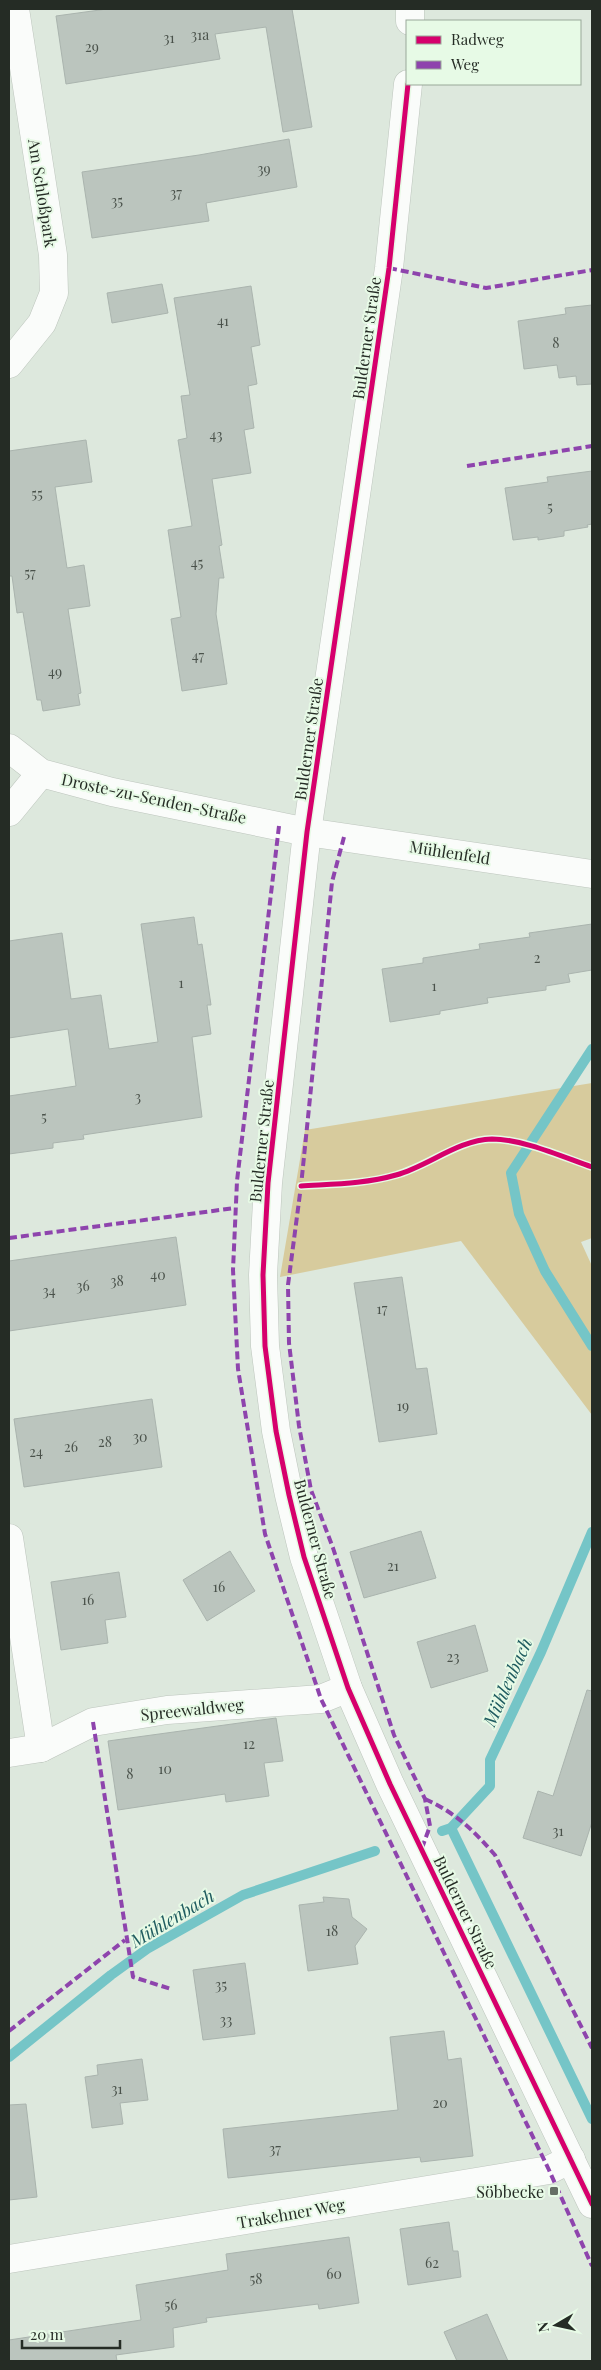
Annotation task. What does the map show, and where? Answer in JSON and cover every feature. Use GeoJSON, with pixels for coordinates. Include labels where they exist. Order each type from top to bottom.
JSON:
{"type":"FeatureCollection","features":[{"type":"Feature","properties":{"kind":"street","name":"Am Schloßpark"},"geometry":{"type":"LineString","coordinates":[[9,364],[42,323],[54,293],[53,255],[15,9]]}},
{"type":"Feature","properties":{"kind":"street","name":"Bulderner Straße"},"geometry":{"type":"LineString","coordinates":[[408,85],[389,268],[307,832],[268,1183],[263,1275],[265,1346],[276,1431],[304,1557],[348,1688],[390,1784],[592,2204]]}},
{"type":"Feature","properties":{"kind":"street","name":"Droste-zu-Senden-Straße"},"geometry":{"type":"LineString","coordinates":[[9,748],[41,773],[112,792],[307,832]]}},
{"type":"Feature","properties":{"kind":"street"},"geometry":{"type":"LineString","coordinates":[[9,812],[41,773]]}},
{"type":"Feature","properties":{"kind":"street","name":"Mühlenfeld"},"geometry":{"type":"LineString","coordinates":[[307,832],[592,874]]}},
{"type":"Feature","properties":{"kind":"street"},"geometry":{"type":"LineString","coordinates":[[9,1538],[40,1748]]}},
{"type":"Feature","properties":{"kind":"street","name":"Spreewaldweg"},"geometry":{"type":"LineString","coordinates":[[9,1753],[40,1748],[93,1722],[167,1710],[321,1699],[348,1688]]}},
{"type":"Feature","properties":{"kind":"street","name":"Trakehner Weg"},"geometry":{"type":"LineString","coordinates":[[9,2259],[550,2170],[571,2159]]}},
{"type":"Feature","properties":{"kind":"shaded area"},"geometry":{"type":"Polygon","coordinates":[[[592,1083],[592,1238],[581,1242],[592,1266],[592,1415],[461,1241],[280,1277],[305,1130],[592,1083]]]}},
{"type":"Feature","properties":{"kind":"building"},"geometry":{"type":"Polygon","coordinates":[[[107,9],[292,9],[312,127],[283,132],[266,27],[215,34],[220,59],[66,84],[56,16],[107,9]]]}},
{"type":"Feature","properties":{"kind":"building"},"geometry":{"type":"Polygon","coordinates":[[[289,139],[297,187],[206,203],[209,221],[92,238],[82,172],[199,155],[289,139]]]}},
{"type":"Feature","properties":{"kind":"building"},"geometry":{"type":"Polygon","coordinates":[[[162,284],[168,313],[112,323],[107,293],[162,284]]]}},
{"type":"Feature","properties":{"kind":"building"},"geometry":{"type":"Polygon","coordinates":[[[251,286],[260,345],[251,347],[257,384],[248,386],[254,428],[244,430],[251,473],[212,479],[222,545],[219,546],[224,578],[219,578],[216,614],[227,684],[182,691],[171,619],[181,617],[168,530],[192,526],[178,440],[187,438],[181,396],[190,395],[174,298],[251,286]]]}},
{"type":"Feature","properties":{"kind":"building"},"geometry":{"type":"Polygon","coordinates":[[[592,305],[592,384],[577,385],[576,376],[559,378],[557,365],[524,369],[518,321],[566,314],[565,308],[592,305]]]}},
{"type":"Feature","properties":{"kind":"building"},"geometry":{"type":"Polygon","coordinates":[[[86,440],[92,482],[55,487],[67,568],[84,565],[90,606],[68,609],[81,693],[78,694],[80,705],[43,711],[41,700],[37,700],[23,612],[17,613],[12,576],[9,576],[9,451],[86,440]]]}},
{"type":"Feature","properties":{"kind":"building"},"geometry":{"type":"Polygon","coordinates":[[[592,471],[592,524],[587,525],[588,527],[564,531],[564,536],[538,540],[538,537],[513,540],[505,488],[548,482],[547,477],[592,471]]]}},
{"type":"Feature","properties":{"kind":"building"},"geometry":{"type":"Polygon","coordinates":[[[194,917],[198,945],[202,944],[211,1005],[207,1005],[211,1034],[192,1037],[202,1117],[83,1135],[84,1139],[53,1143],[53,1148],[9,1154],[9,1096],[76,1086],[68,1029],[9,1038],[9,941],[62,933],[71,999],[101,995],[109,1049],[158,1042],[141,924],[194,917]]]}},
{"type":"Feature","properties":{"kind":"building"},"geometry":{"type":"Polygon","coordinates":[[[592,924],[592,970],[568,974],[570,982],[546,986],[546,990],[487,998],[488,1003],[440,1011],[440,1014],[390,1022],[382,969],[423,963],[423,958],[480,949],[479,944],[530,937],[529,933],[592,924]]]}},
{"type":"Feature","properties":{"kind":"building"},"geometry":{"type":"Polygon","coordinates":[[[176,1237],[186,1305],[9,1331],[9,1261],[176,1237]]]}},
{"type":"Feature","properties":{"kind":"building"},"geometry":{"type":"Polygon","coordinates":[[[402,1277],[416,1369],[427,1368],[437,1434],[379,1442],[354,1283],[402,1277]]]}},
{"type":"Feature","properties":{"kind":"building"},"geometry":{"type":"Polygon","coordinates":[[[152,1399],[162,1467],[24,1487],[14,1419],[152,1399]]]}},
{"type":"Feature","properties":{"kind":"building"},"geometry":{"type":"Polygon","coordinates":[[[421,1531],[436,1578],[364,1598],[350,1552],[421,1531]]]}},
{"type":"Feature","properties":{"kind":"building"},"geometry":{"type":"Polygon","coordinates":[[[230,1551],[255,1591],[207,1621],[183,1580],[230,1551]]]}},
{"type":"Feature","properties":{"kind":"building"},"geometry":{"type":"Polygon","coordinates":[[[119,1572],[126,1617],[105,1620],[108,1643],[61,1650],[51,1582],[119,1572]]]}},
{"type":"Feature","properties":{"kind":"building"},"geometry":{"type":"Polygon","coordinates":[[[475,1625],[488,1671],[431,1688],[417,1642],[475,1625]]]}},
{"type":"Feature","properties":{"kind":"building"},"geometry":{"type":"Polygon","coordinates":[[[587,1690],[592,1691],[592,1822],[581,1856],[523,1838],[538,1791],[553,1796],[587,1690]]]}},
{"type":"Feature","properties":{"kind":"building"},"geometry":{"type":"Polygon","coordinates":[[[276,1718],[283,1761],[264,1763],[269,1796],[226,1802],[225,1794],[118,1810],[108,1741],[276,1718]]]}},
{"type":"Feature","properties":{"kind":"building"},"geometry":{"type":"Polygon","coordinates":[[[323,1897],[349,1899],[352,1917],[367,1929],[355,1946],[358,1964],[308,1971],[299,1905],[324,1902],[323,1897]]]}},
{"type":"Feature","properties":{"kind":"building"},"geometry":{"type":"Polygon","coordinates":[[[245,1963],[255,2034],[203,2040],[193,1970],[245,1963]]]}},
{"type":"Feature","properties":{"kind":"building"},"geometry":{"type":"Polygon","coordinates":[[[444,2031],[448,2060],[461,2058],[473,2156],[421,2162],[420,2157],[228,2178],[223,2129],[398,2110],[390,2037],[444,2031]]]}},
{"type":"Feature","properties":{"kind":"building"},"geometry":{"type":"Polygon","coordinates":[[[142,2059],[148,2100],[120,2103],[123,2124],[92,2128],[85,2077],[98,2075],[97,2065],[142,2059]]]}},
{"type":"Feature","properties":{"kind":"building"},"geometry":{"type":"Polygon","coordinates":[[[26,2104],[37,2197],[9,2200],[9,2105],[26,2104]]]}},
{"type":"Feature","properties":{"kind":"building"},"geometry":{"type":"Polygon","coordinates":[[[449,2222],[453,2251],[458,2251],[461,2277],[408,2285],[400,2229],[449,2222]]]}},
{"type":"Feature","properties":{"kind":"building"},"geometry":{"type":"Polygon","coordinates":[[[349,2237],[359,2303],[319,2309],[318,2304],[206,2318],[207,2322],[173,2328],[174,2347],[116,2355],[117,2361],[9,2361],[9,2340],[141,2320],[136,2285],[228,2270],[226,2254],[349,2237]]]}},
{"type":"Feature","properties":{"kind":"building"},"geometry":{"type":"Polygon","coordinates":[[[487,2314],[508,2361],[457,2361],[444,2332],[487,2314]]]}},
{"type":"Feature","properties":{"kind":"waterway","name":"Mühlenbach"},"geometry":{"type":"LineString","coordinates":[[592,1049],[511,1173],[519,1214],[545,1271],[592,1346]]}},
{"type":"Feature","properties":{"kind":"waterway","name":"Mühlenbach"},"geometry":{"type":"LineString","coordinates":[[442,1831],[451,1828],[490,1786],[490,1760],[541,1652],[592,1532]]}},
{"type":"Feature","properties":{"kind":"waterway"},"geometry":{"type":"LineString","coordinates":[[451,1828],[592,2119]]}},
{"type":"Feature","properties":{"kind":"waterway","name":"Mühlenbach"},"geometry":{"type":"LineString","coordinates":[[9,2057],[111,1975],[147,1949],[243,1895],[375,1851]]}},
{"type":"Feature","properties":{"kind":"marked path"},"geometry":{"type":"LineString","coordinates":[[389,268],[486,288],[592,270]]}},
{"type":"Feature","properties":{"kind":"marked path"},"geometry":{"type":"LineString","coordinates":[[467,466],[592,446]]}},
{"type":"Feature","properties":{"kind":"marked path"},"geometry":{"type":"LineString","coordinates":[[279,826],[237,1181],[233,1270],[238,1369],[265,1534],[321,1699],[549,2170],[592,2266]]}},
{"type":"Feature","properties":{"kind":"marked path"},"geometry":{"type":"LineString","coordinates":[[344,837],[332,882],[301,1186],[288,1285],[289,1343],[299,1426],[311,1490],[333,1548],[394,1735],[425,1799],[430,1826],[422,1848]]}},
{"type":"Feature","properties":{"kind":"marked path"},"geometry":{"type":"LineString","coordinates":[[9,1238],[235,1208]]}},
{"type":"Feature","properties":{"kind":"marked path"},"geometry":{"type":"LineString","coordinates":[[93,1722],[133,1977],[171,1989]]}},
{"type":"Feature","properties":{"kind":"marked path"},"geometry":{"type":"LineString","coordinates":[[425,1799],[446,1810],[463,1823],[495,1855],[592,2048]]}},
{"type":"Feature","properties":{"kind":"marked path"},"geometry":{"type":"LineString","coordinates":[[9,2031],[125,1940]]}},
{"type":"Feature","properties":{"kind":"cycle path"},"geometry":{"type":"LineString","coordinates":[[408,85],[389,268],[307,832],[268,1183],[263,1275],[265,1346],[276,1431],[304,1557],[348,1688],[390,1784],[592,2204]]}},
{"type":"Feature","properties":{"kind":"cycle path"},"geometry":{"type":"LineString","coordinates":[[301,1186],[348,1183],[384,1178],[420,1166],[455,1148],[479,1140],[492,1139],[530,1145],[592,1167]]}},
{"type":"Feature","properties":{"kind":"place","name":"Söbbecke"},"geometry":{"type":"Point","coordinates":[554,2191]}}]}
